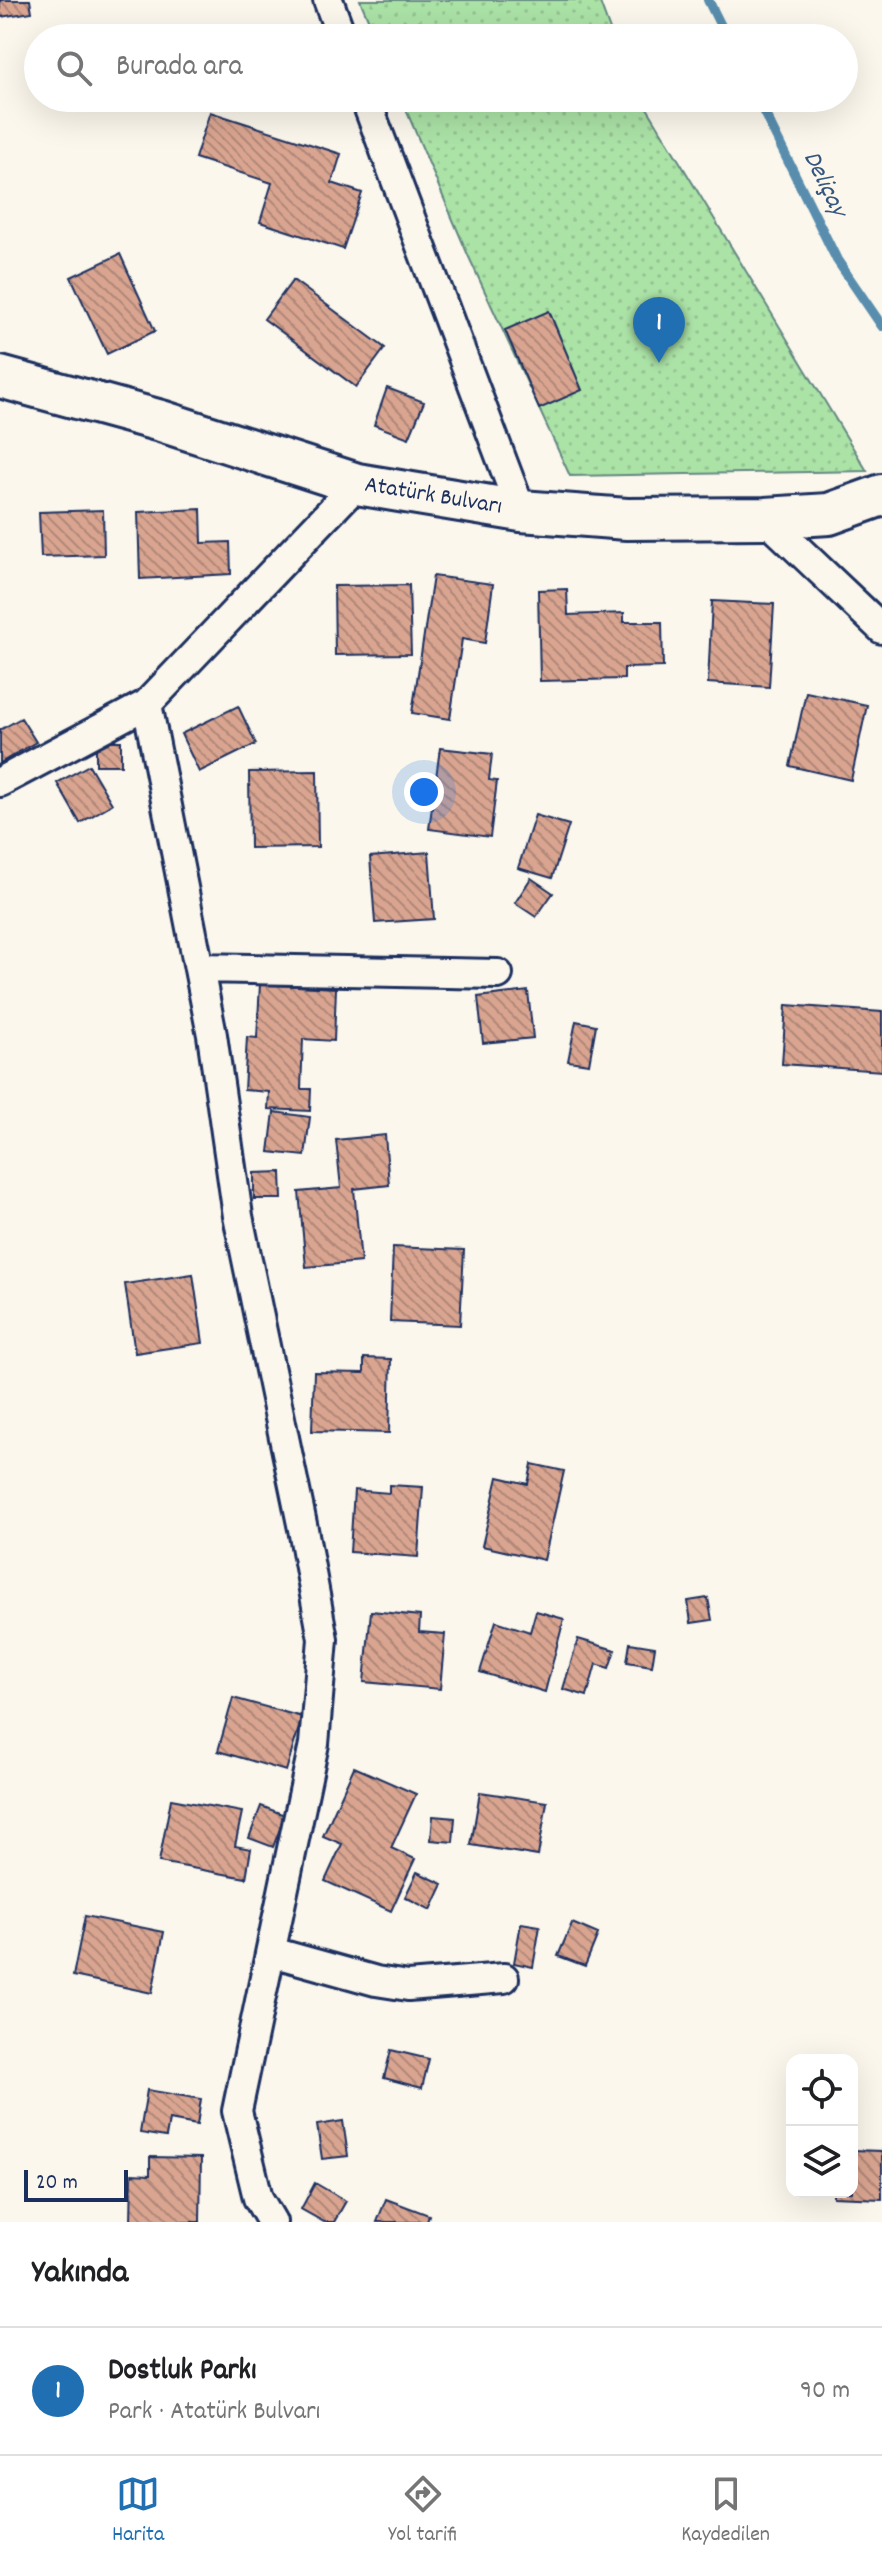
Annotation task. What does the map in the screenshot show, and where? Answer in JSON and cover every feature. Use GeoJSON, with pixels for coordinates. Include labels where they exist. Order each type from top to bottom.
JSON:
{"type":"FeatureCollection","features":[{"type":"Feature","properties":{"kind":"main road","name":"Atatürk Bulvarı"},"geometry":{"type":"LineString","coordinates":[[0,377],[161,421],[357,484],[521,511],[627,519],[765,518],[829,514],[880,496]]}},
{"type":"Feature","properties":{"kind":"street"},"geometry":{"type":"LineString","coordinates":[[328,0],[337,24]]}},
{"type":"Feature","properties":{"kind":"street"},"geometry":{"type":"LineString","coordinates":[[370,112],[521,511]]}},
{"type":"Feature","properties":{"kind":"street"},"geometry":{"type":"LineString","coordinates":[[0,782],[147,704],[357,484]]}},
{"type":"Feature","properties":{"kind":"street"},"geometry":{"type":"LineString","coordinates":[[765,518],[882,629]]}},
{"type":"Feature","properties":{"kind":"street"},"geometry":{"type":"LineString","coordinates":[[147,704],[212,1035],[238,1216],[323,1639],[314,1744],[237,2111],[258,2198],[272,2222]]}},
{"type":"Feature","properties":{"kind":"street"},"geometry":{"type":"LineString","coordinates":[[199,968],[498,974]]}},
{"type":"Feature","properties":{"kind":"street"},"geometry":{"type":"LineString","coordinates":[[272,1952],[376,1981],[408,1986],[504,1978]]}},
{"type":"Feature","properties":{"kind":"green space"},"geometry":{"type":"Polygon","coordinates":[[[360,0],[599,0],[608,24],[370,24],[360,0]]]}},
{"type":"Feature","properties":{"kind":"green space"},"geometry":{"type":"Polygon","coordinates":[[[407,112],[649,112],[867,471],[570,476],[468,255],[407,112]]]}},
{"type":"Feature","properties":{"kind":"building"},"geometry":{"type":"Polygon","coordinates":[[[0,0],[30,0],[32,12],[0,17],[0,0]]]}},
{"type":"Feature","properties":{"kind":"building"},"geometry":{"type":"Polygon","coordinates":[[[210,112],[341,154],[332,183],[362,193],[343,249],[260,222],[272,183],[195,158],[210,112]]]}},
{"type":"Feature","properties":{"kind":"building"},"geometry":{"type":"Polygon","coordinates":[[[120,254],[155,331],[107,354],[71,277],[120,254]]]}},
{"type":"Feature","properties":{"kind":"building"},"geometry":{"type":"Polygon","coordinates":[[[293,280],[385,348],[356,387],[264,319],[293,280]]]}},
{"type":"Feature","properties":{"kind":"building"},"geometry":{"type":"Polygon","coordinates":[[[549,311],[582,390],[539,409],[505,330],[549,311]]]}},
{"type":"Feature","properties":{"kind":"building"},"geometry":{"type":"Polygon","coordinates":[[[387,388],[424,402],[409,438],[374,425],[387,388]]]}},
{"type":"Feature","properties":{"kind":"building"},"geometry":{"type":"Polygon","coordinates":[[[201,509],[202,543],[230,542],[231,574],[140,579],[138,512],[201,509]]]}},
{"type":"Feature","properties":{"kind":"building"},"geometry":{"type":"Polygon","coordinates":[[[103,510],[104,555],[41,557],[39,512],[103,510]]]}},
{"type":"Feature","properties":{"kind":"building"},"geometry":{"type":"Polygon","coordinates":[[[433,576],[493,584],[485,643],[462,639],[450,719],[412,713],[433,576]]]}},
{"type":"Feature","properties":{"kind":"building"},"geometry":{"type":"Polygon","coordinates":[[[409,585],[411,654],[335,655],[334,586],[409,585]]]}},
{"type":"Feature","properties":{"kind":"building"},"geometry":{"type":"Polygon","coordinates":[[[567,589],[568,615],[624,613],[624,622],[662,622],[663,667],[624,668],[624,679],[540,681],[538,590],[567,589]]]}},
{"type":"Feature","properties":{"kind":"building"},"geometry":{"type":"Polygon","coordinates":[[[712,601],[774,604],[769,687],[708,683],[712,601]]]}},
{"type":"Feature","properties":{"kind":"building"},"geometry":{"type":"Polygon","coordinates":[[[806,692],[867,705],[851,780],[790,766],[806,692]]]}},
{"type":"Feature","properties":{"kind":"building"},"geometry":{"type":"Polygon","coordinates":[[[238,706],[256,744],[199,772],[181,734],[238,706]]]}},
{"type":"Feature","properties":{"kind":"building"},"geometry":{"type":"Polygon","coordinates":[[[21,718],[36,742],[0,763],[0,730],[21,718]]]}},
{"type":"Feature","properties":{"kind":"building"},"geometry":{"type":"Polygon","coordinates":[[[96,741],[121,741],[121,765],[96,765],[96,741]]]}},
{"type":"Feature","properties":{"kind":"building"},"geometry":{"type":"Polygon","coordinates":[[[440,748],[492,754],[489,780],[497,781],[490,837],[429,829],[440,748]]]}},
{"type":"Feature","properties":{"kind":"building"},"geometry":{"type":"Polygon","coordinates":[[[89,765],[112,804],[80,823],[57,783],[89,765]]]}},
{"type":"Feature","properties":{"kind":"building"},"geometry":{"type":"Polygon","coordinates":[[[317,771],[318,847],[250,848],[249,772],[317,771]]]}},
{"type":"Feature","properties":{"kind":"building"},"geometry":{"type":"Polygon","coordinates":[[[535,815],[569,825],[552,878],[518,868],[535,815]]]}},
{"type":"Feature","properties":{"kind":"building"},"geometry":{"type":"Polygon","coordinates":[[[429,852],[434,919],[375,923],[370,857],[429,852]]]}},
{"type":"Feature","properties":{"kind":"building"},"geometry":{"type":"Polygon","coordinates":[[[531,878],[553,893],[536,917],[515,903],[531,878]]]}},
{"type":"Feature","properties":{"kind":"building"},"geometry":{"type":"Polygon","coordinates":[[[260,984],[336,988],[334,1041],[303,1039],[301,1089],[311,1089],[310,1111],[268,1109],[269,1092],[244,1090],[247,1037],[257,1038],[260,984]]]}},
{"type":"Feature","properties":{"kind":"building"},"geometry":{"type":"Polygon","coordinates":[[[528,991],[533,1038],[483,1043],[478,997],[528,991]]]}},
{"type":"Feature","properties":{"kind":"building"},"geometry":{"type":"Polygon","coordinates":[[[786,1005],[882,1012],[882,1071],[782,1064],[786,1005]]]}},
{"type":"Feature","properties":{"kind":"building"},"geometry":{"type":"Polygon","coordinates":[[[576,1021],[596,1025],[589,1064],[568,1061],[576,1021]]]}},
{"type":"Feature","properties":{"kind":"building"},"geometry":{"type":"Polygon","coordinates":[[[274,1112],[310,1117],[305,1156],[269,1152],[274,1112]]]}},
{"type":"Feature","properties":{"kind":"building"},"geometry":{"type":"Polygon","coordinates":[[[385,1135],[389,1185],[354,1189],[361,1262],[306,1267],[299,1192],[341,1188],[336,1140],[385,1135]]]}},
{"type":"Feature","properties":{"kind":"building"},"geometry":{"type":"Polygon","coordinates":[[[281,1172],[282,1199],[254,1199],[254,1173],[281,1172]]]}},
{"type":"Feature","properties":{"kind":"building"},"geometry":{"type":"Polygon","coordinates":[[[393,1247],[464,1250],[460,1325],[390,1322],[393,1247]]]}},
{"type":"Feature","properties":{"kind":"building"},"geometry":{"type":"Polygon","coordinates":[[[193,1274],[203,1343],[135,1353],[125,1284],[193,1274]]]}},
{"type":"Feature","properties":{"kind":"building"},"geometry":{"type":"Polygon","coordinates":[[[364,1358],[391,1359],[389,1433],[312,1431],[314,1372],[364,1373],[364,1358]]]}},
{"type":"Feature","properties":{"kind":"building"},"geometry":{"type":"Polygon","coordinates":[[[532,1464],[564,1471],[544,1560],[482,1546],[498,1477],[528,1484],[532,1464]]]}},
{"type":"Feature","properties":{"kind":"building"},"geometry":{"type":"Polygon","coordinates":[[[389,1485],[423,1487],[418,1557],[350,1552],[354,1490],[389,1493],[389,1485]]]}},
{"type":"Feature","properties":{"kind":"building"},"geometry":{"type":"Polygon","coordinates":[[[708,1598],[712,1620],[691,1623],[688,1601],[708,1598]]]}},
{"type":"Feature","properties":{"kind":"building"},"geometry":{"type":"Polygon","coordinates":[[[371,1611],[420,1616],[419,1632],[445,1634],[440,1689],[364,1682],[371,1611]]]}},
{"type":"Feature","properties":{"kind":"building"},"geometry":{"type":"Polygon","coordinates":[[[536,1611],[564,1619],[545,1692],[480,1672],[496,1621],[530,1632],[536,1611]]]}},
{"type":"Feature","properties":{"kind":"building"},"geometry":{"type":"Polygon","coordinates":[[[578,1639],[615,1650],[609,1668],[596,1664],[587,1696],[563,1689],[578,1639]]]}},
{"type":"Feature","properties":{"kind":"building"},"geometry":{"type":"Polygon","coordinates":[[[630,1643],[655,1647],[652,1666],[627,1662],[630,1643]]]}},
{"type":"Feature","properties":{"kind":"building"},"geometry":{"type":"Polygon","coordinates":[[[233,1698],[302,1717],[286,1771],[218,1751],[233,1698]]]}},
{"type":"Feature","properties":{"kind":"building"},"geometry":{"type":"Polygon","coordinates":[[[354,1767],[416,1794],[391,1848],[415,1859],[391,1911],[325,1881],[342,1844],[323,1836],[354,1767]]]}},
{"type":"Feature","properties":{"kind":"building"},"geometry":{"type":"Polygon","coordinates":[[[480,1792],[547,1802],[538,1856],[471,1845],[480,1792]]]}},
{"type":"Feature","properties":{"kind":"building"},"geometry":{"type":"Polygon","coordinates":[[[171,1799],[242,1812],[235,1846],[251,1849],[246,1878],[159,1862],[171,1799]]]}},
{"type":"Feature","properties":{"kind":"building"},"geometry":{"type":"Polygon","coordinates":[[[261,1806],[285,1815],[273,1847],[249,1838],[261,1806]]]}},
{"type":"Feature","properties":{"kind":"building"},"geometry":{"type":"Polygon","coordinates":[[[433,1816],[455,1818],[453,1842],[431,1840],[433,1816]]]}},
{"type":"Feature","properties":{"kind":"building"},"geometry":{"type":"Polygon","coordinates":[[[417,1872],[443,1884],[431,1910],[405,1897],[417,1872]]]}},
{"type":"Feature","properties":{"kind":"building"},"geometry":{"type":"Polygon","coordinates":[[[85,1916],[164,1932],[152,1993],[73,1976],[85,1916]]]}},
{"type":"Feature","properties":{"kind":"building"},"geometry":{"type":"Polygon","coordinates":[[[521,1923],[540,1926],[533,1967],[514,1963],[521,1923]]]}},
{"type":"Feature","properties":{"kind":"building"},"geometry":{"type":"Polygon","coordinates":[[[572,1923],[598,1934],[585,1966],[558,1956],[572,1923]]]}},
{"type":"Feature","properties":{"kind":"building"},"geometry":{"type":"Polygon","coordinates":[[[391,2050],[429,2059],[422,2088],[384,2078],[391,2050]]]}},
{"type":"Feature","properties":{"kind":"building"},"geometry":{"type":"Polygon","coordinates":[[[147,2090],[201,2099],[197,2125],[169,2120],[166,2137],[140,2133],[147,2090]]]}},
{"type":"Feature","properties":{"kind":"building"},"geometry":{"type":"Polygon","coordinates":[[[343,2121],[348,2156],[322,2159],[317,2125],[343,2121]]]}},
{"type":"Feature","properties":{"kind":"building"},"geometry":{"type":"Polygon","coordinates":[[[858,2150],[882,2151],[882,2199],[858,2198],[858,2150]]]}},
{"type":"Feature","properties":{"kind":"building"},"geometry":{"type":"Polygon","coordinates":[[[150,2157],[201,2158],[200,2222],[131,2222],[132,2174],[150,2175],[150,2157]]]}},
{"type":"Feature","properties":{"kind":"building"},"geometry":{"type":"Polygon","coordinates":[[[315,2183],[346,2201],[334,2222],[324,2222],[301,2209],[315,2183]]]}},
{"type":"Feature","properties":{"kind":"building"},"geometry":{"type":"Polygon","coordinates":[[[386,2199],[429,2215],[427,2222],[377,2222],[386,2199]]]}},
{"type":"Feature","properties":{"kind":"waterway","name":"Deliçay"},"geometry":{"type":"LineString","coordinates":[[708,0],[720,24]]}},
{"type":"Feature","properties":{"kind":"waterway","name":"Deliçay"},"geometry":{"type":"LineString","coordinates":[[764,112],[837,260],[882,326]]}},
{"type":"Feature","properties":{"kind":"place","name":"Dostluk Parkı"},"geometry":{"type":"Point","coordinates":[659,363]}}]}
